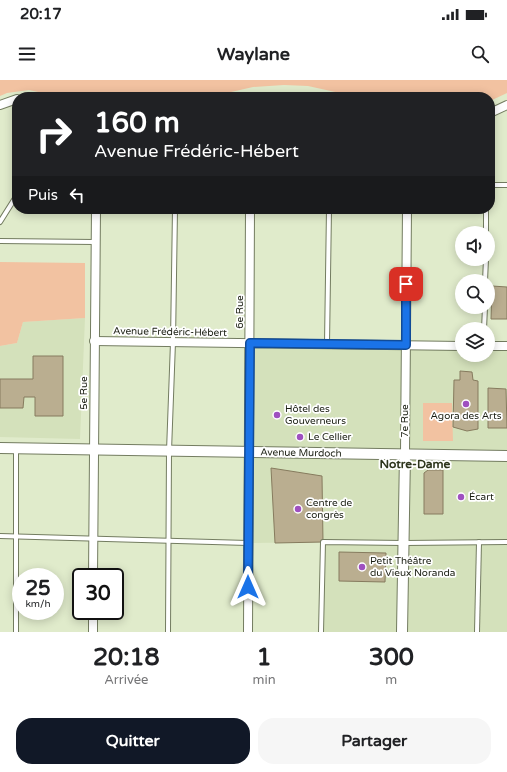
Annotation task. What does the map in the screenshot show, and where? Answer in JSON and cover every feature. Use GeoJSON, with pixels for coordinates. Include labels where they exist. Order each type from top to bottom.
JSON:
{"type":"FeatureCollection","features":[{"type":"Feature","properties":{"kind":"street"},"geometry":{"type":"LineString","coordinates":[[0,105],[12,101]]}},
{"type":"Feature","properties":{"kind":"street"},"geometry":{"type":"LineString","coordinates":[[495,110],[507,105]]}},
{"type":"Feature","properties":{"kind":"street","name":"5e Rue"},"geometry":{"type":"LineString","coordinates":[[93,568],[96,214]]}},
{"type":"Feature","properties":{"kind":"street","name":"6e Rue"},"geometry":{"type":"LineString","coordinates":[[248,632],[250,214]]}},
{"type":"Feature","properties":{"kind":"street","name":"7e Rue"},"geometry":{"type":"LineString","coordinates":[[402,632],[407,214]]}},
{"type":"Feature","properties":{"kind":"street","name":"Avenue Frédéric-Hébert"},"geometry":{"type":"LineString","coordinates":[[94,341],[455,346]]}},
{"type":"Feature","properties":{"kind":"street"},"geometry":{"type":"LineString","coordinates":[[495,346],[507,346]]}},
{"type":"Feature","properties":{"kind":"street","name":"Avenue Murdoch"},"geometry":{"type":"LineString","coordinates":[[0,448],[507,456]]}},
{"type":"Feature","properties":{"kind":"street"},"geometry":{"type":"LineString","coordinates":[[93,620],[93,632]]}},
{"type":"Feature","properties":{"kind":"lane"},"geometry":{"type":"LineString","coordinates":[[495,185],[507,185]]}},
{"type":"Feature","properties":{"kind":"lane"},"geometry":{"type":"LineString","coordinates":[[0,222],[12,203]]}},
{"type":"Feature","properties":{"kind":"lane"},"geometry":{"type":"LineString","coordinates":[[168,632],[169,451],[173,342],[175,214]]}},
{"type":"Feature","properties":{"kind":"lane"},"geometry":{"type":"LineString","coordinates":[[327,344],[329,214]]}},
{"type":"Feature","properties":{"kind":"lane"},"geometry":{"type":"LineString","coordinates":[[486,214],[486,226]]}},
{"type":"Feature","properties":{"kind":"lane"},"geometry":{"type":"LineString","coordinates":[[0,241],[95,242]]}},
{"type":"Feature","properties":{"kind":"lane"},"geometry":{"type":"LineString","coordinates":[[16,449],[16,632]]}},
{"type":"Feature","properties":{"kind":"lane"},"geometry":{"type":"LineString","coordinates":[[0,536],[248,543]]}},
{"type":"Feature","properties":{"kind":"lane"},"geometry":{"type":"LineString","coordinates":[[321,632],[323,542],[404,544],[507,542]]}},
{"type":"Feature","properties":{"kind":"lane"},"geometry":{"type":"LineString","coordinates":[[477,632],[479,542]]}},
{"type":"Feature","properties":{"kind":"shaded area"},"geometry":{"type":"Polygon","coordinates":[[[0,80],[507,80],[507,93],[495,99],[495,92],[335,92],[308,86],[284,85],[253,87],[231,92],[38,92],[29,90],[7,93],[0,96],[0,80]]]}},
{"type":"Feature","properties":{"kind":"shaded area"},"geometry":{"type":"Polygon","coordinates":[[[0,262],[85,263],[85,318],[23,322],[17,343],[0,346],[0,262]]]}},
{"type":"Feature","properties":{"kind":"shaded area"},"geometry":{"type":"Polygon","coordinates":[[[85,318],[80,439],[0,437],[0,346],[17,343],[23,322],[85,318]]]}},
{"type":"Feature","properties":{"kind":"shaded area"},"geometry":{"type":"Polygon","coordinates":[[[250,343],[455,346],[455,362],[495,362],[495,346],[507,346],[507,632],[321,632],[323,542],[248,543],[250,343]]]}},
{"type":"Feature","properties":{"kind":"shaded area"},"geometry":{"type":"Polygon","coordinates":[[[423,403],[452,403],[453,441],[423,441],[423,403]]]}},
{"type":"Feature","properties":{"kind":"building"},"geometry":{"type":"Polygon","coordinates":[[[495,286],[507,287],[507,319],[491,319],[491,314],[495,314],[495,286]]]}},
{"type":"Feature","properties":{"kind":"building"},"geometry":{"type":"Polygon","coordinates":[[[33,356],[63,356],[63,416],[35,416],[35,397],[24,397],[23,408],[0,408],[0,379],[33,379],[33,356]]]}},
{"type":"Feature","properties":{"kind":"building","name":"Agora des Arts"},"geometry":{"type":"Polygon","coordinates":[[[460,371],[472,372],[473,380],[478,381],[478,429],[467,431],[453,427],[454,380],[460,380],[460,371]]]}},
{"type":"Feature","properties":{"kind":"building"},"geometry":{"type":"Polygon","coordinates":[[[488,388],[506,389],[507,428],[488,428],[488,388]]]}},
{"type":"Feature","properties":{"kind":"building","name":"Centre de congrès"},"geometry":{"type":"Polygon","coordinates":[[[271,468],[322,476],[323,542],[275,543],[271,468]]]}},
{"type":"Feature","properties":{"kind":"building"},"geometry":{"type":"Polygon","coordinates":[[[428,470],[443,470],[443,514],[424,514],[424,473],[428,470]]]}},
{"type":"Feature","properties":{"kind":"building","name":"Petit Théâtre du Vieux Noranda"},"geometry":{"type":"Polygon","coordinates":[[[339,552],[386,553],[385,582],[339,581],[339,552]]]}},
{"type":"Feature","properties":{"kind":"place","name":"Agora des Arts"},"geometry":{"type":"Point","coordinates":[466,404]}},
{"type":"Feature","properties":{"kind":"place","name":"Hôtel des Gouverneurs"},"geometry":{"type":"Point","coordinates":[277,415]}},
{"type":"Feature","properties":{"kind":"place","name":"Le Cellier"},"geometry":{"type":"Point","coordinates":[300,437]}},
{"type":"Feature","properties":{"kind":"place","name":"Écart"},"geometry":{"type":"Point","coordinates":[461,497]}},
{"type":"Feature","properties":{"kind":"place","name":"Centre de congrès"},"geometry":{"type":"Point","coordinates":[298,509]}},
{"type":"Feature","properties":{"kind":"place","name":"Petit Théâtre du Vieux Noranda"},"geometry":{"type":"Point","coordinates":[362,567]}},
{"type":"Feature","properties":{"kind":"district","name":"Notre-Dame"},"geometry":{"type":"Point","coordinates":[415,464]}},
{"type":"Feature","properties":{"kind":"route"},"geometry":{"type":"LineString","coordinates":[[248,587],[250,343],[406,345],[406,284]]}}]}
